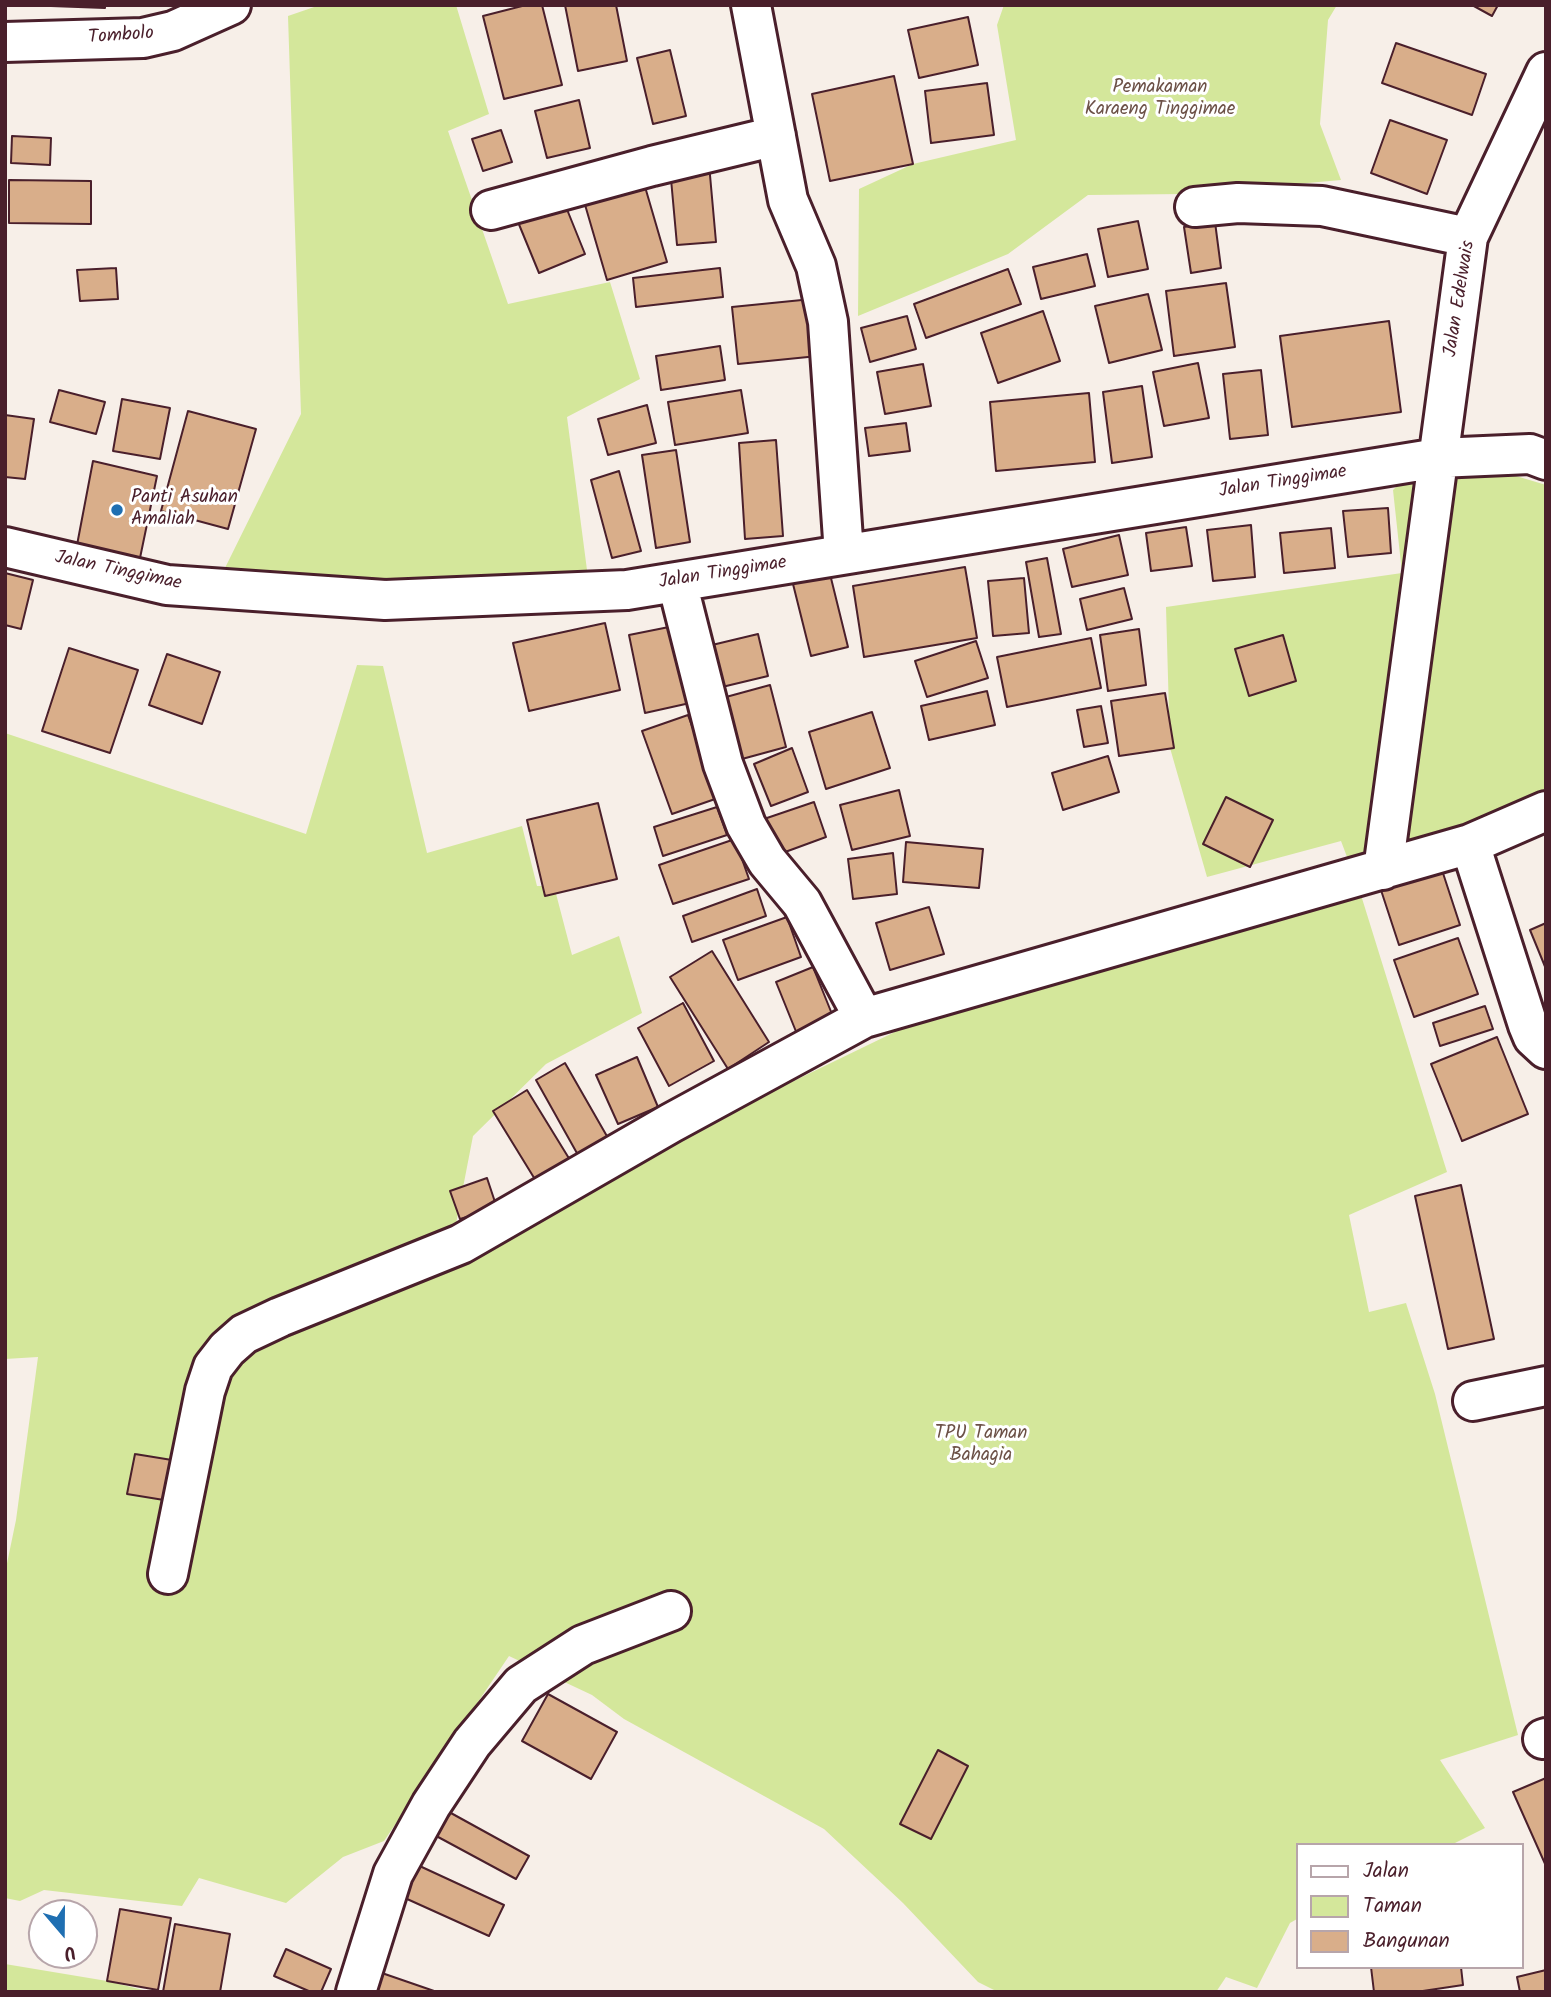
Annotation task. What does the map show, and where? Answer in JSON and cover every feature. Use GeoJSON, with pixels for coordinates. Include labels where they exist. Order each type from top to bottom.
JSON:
{"type":"FeatureCollection","features":[{"type":"Feature","properties":{"kind":"street","name":"Tombolo"},"geometry":{"type":"LineString","coordinates":[[5,42],[144,38],[173,32],[231,5]]}},
{"type":"Feature","properties":{"kind":"street"},"geometry":{"type":"LineString","coordinates":[[751,5],[788,200],[816,266],[828,322],[844,554]]}},
{"type":"Feature","properties":{"kind":"street","name":"Jalan Edelwais"},"geometry":{"type":"LineString","coordinates":[[1383,870],[1468,237],[1546,72]]}},
{"type":"Feature","properties":{"kind":"street"},"geometry":{"type":"LineString","coordinates":[[491,210],[652,166],[776,136]]}},
{"type":"Feature","properties":{"kind":"street"},"geometry":{"type":"LineString","coordinates":[[1195,207],[1238,203],[1322,206],[1468,237]]}},
{"type":"Feature","properties":{"kind":"street","name":"Jalan Tinggimae"},"geometry":{"type":"LineString","coordinates":[[5,547],[167,585],[385,600],[626,590],[1438,458],[1530,454],[1546,460]]}},
{"type":"Feature","properties":{"kind":"street"},"geometry":{"type":"LineString","coordinates":[[677,582],[723,764],[746,825],[767,860],[802,903],[864,1018]]}},
{"type":"Feature","properties":{"kind":"street"},"geometry":{"type":"LineString","coordinates":[[168,1574],[205,1391],[213,1367],[227,1349],[244,1334],[279,1317],[461,1244],[671,1123],[864,1018],[1470,844],[1546,811]]}},
{"type":"Feature","properties":{"kind":"street"},"geometry":{"type":"LineString","coordinates":[[1470,844],[1528,1024],[1533,1037],[1546,1049]]}},
{"type":"Feature","properties":{"kind":"street"},"geometry":{"type":"LineString","coordinates":[[1473,1401],[1546,1386]]}},
{"type":"Feature","properties":{"kind":"street"},"geometry":{"type":"LineString","coordinates":[[356,1992],[393,1874],[430,1805],[472,1743],[521,1685],[583,1645],[671,1611]]}},
{"type":"Feature","properties":{"kind":"green space"},"geometry":{"type":"Polygon","coordinates":[[[320,5],[456,5],[489,114],[448,131],[508,304],[610,282],[640,379],[567,417],[587,570],[401,584],[225,568],[301,414],[288,16],[320,5]]]}},
{"type":"Feature","properties":{"kind":"green space","name":"Pemakaman Karaeng Tinggimae"},"geometry":{"type":"Polygon","coordinates":[[[1004,5],[1337,5],[1328,20],[1320,124],[1341,180],[1184,194],[1088,195],[1008,254],[858,316],[859,189],[913,164],[1016,140],[997,25],[1004,5]]]}},
{"type":"Feature","properties":{"kind":"green space","name":"TPU Taman Bahagia"},"geometry":{"type":"Polygon","coordinates":[[[1463,460],[1546,485],[1546,816],[1356,879],[1447,1172],[1349,1215],[1369,1312],[1406,1303],[1435,1394],[1518,1735],[1440,1760],[1485,1828],[1455,1843],[1296,1843],[1296,1920],[1290,1923],[1257,1988],[1226,1977],[1216,1992],[998,1992],[978,1982],[903,1903],[824,1829],[624,1719],[592,1695],[509,1656],[384,1841],[343,1857],[286,1903],[199,1878],[182,1906],[44,1890],[20,1901],[5,1898],[5,1573],[16,1520],[38,1357],[5,1359],[5,733],[306,834],[357,665],[383,666],[427,853],[522,826],[537,886],[554,886],[572,955],[619,936],[642,1013],[546,1064],[473,1136],[454,1234],[738,1108],[934,1013],[1355,878],[1341,841],[1207,877],[1170,748],[1166,607],[1402,573],[1393,490],[1403,480],[1463,460]]]}},
{"type":"Feature","properties":{"kind":"green space"},"geometry":{"type":"Polygon","coordinates":[[[5,1964],[107,1981],[151,1992],[5,1992],[5,1964]]]}},
{"type":"Feature","properties":{"kind":"building"},"geometry":{"type":"Polygon","coordinates":[[[24,5],[105,5],[105,8],[24,5]]]}},
{"type":"Feature","properties":{"kind":"building"},"geometry":{"type":"Polygon","coordinates":[[[526,5],[542,5],[562,85],[504,99],[483,16],[526,5]]]}},
{"type":"Feature","properties":{"kind":"building"},"geometry":{"type":"Polygon","coordinates":[[[565,5],[616,5],[627,61],[578,71],[565,5]]]}},
{"type":"Feature","properties":{"kind":"building"},"geometry":{"type":"Polygon","coordinates":[[[1472,5],[1498,5],[1492,16],[1472,5]]]}},
{"type":"Feature","properties":{"kind":"building"},"geometry":{"type":"Polygon","coordinates":[[[968,17],[978,65],[919,78],[908,30],[968,17]]]}},
{"type":"Feature","properties":{"kind":"building"},"geometry":{"type":"Polygon","coordinates":[[[1396,43],[1486,74],[1472,115],[1382,83],[1396,43]]]}},
{"type":"Feature","properties":{"kind":"building"},"geometry":{"type":"Polygon","coordinates":[[[670,50],[686,116],[653,124],[637,58],[670,50]]]}},
{"type":"Feature","properties":{"kind":"building"},"geometry":{"type":"Polygon","coordinates":[[[894,76],[913,164],[830,181],[812,94],[894,76]]]}},
{"type":"Feature","properties":{"kind":"building"},"geometry":{"type":"Polygon","coordinates":[[[987,83],[994,135],[931,143],[925,91],[987,83]]]}},
{"type":"Feature","properties":{"kind":"building"},"geometry":{"type":"Polygon","coordinates":[[[579,100],[590,148],[547,158],[535,111],[579,100]]]}},
{"type":"Feature","properties":{"kind":"building"},"geometry":{"type":"Polygon","coordinates":[[[1390,120],[1447,140],[1427,194],[1371,173],[1390,120]]]}},
{"type":"Feature","properties":{"kind":"building"},"geometry":{"type":"Polygon","coordinates":[[[501,130],[512,162],[483,171],[472,139],[501,130]]]}},
{"type":"Feature","properties":{"kind":"building"},"geometry":{"type":"Polygon","coordinates":[[[12,136],[51,138],[50,165],[11,163],[12,136]]]}},
{"type":"Feature","properties":{"kind":"building"},"geometry":{"type":"Polygon","coordinates":[[[709,164],[716,242],[677,245],[670,168],[709,164]]]}},
{"type":"Feature","properties":{"kind":"building"},"geometry":{"type":"Polygon","coordinates":[[[641,173],[667,262],[607,280],[581,191],[641,173]]]}},
{"type":"Feature","properties":{"kind":"building"},"geometry":{"type":"Polygon","coordinates":[[[9,180],[91,181],[91,224],[9,223],[9,180]]]}},
{"type":"Feature","properties":{"kind":"building"},"geometry":{"type":"Polygon","coordinates":[[[564,202],[585,254],[539,273],[518,222],[564,202]]]}},
{"type":"Feature","properties":{"kind":"building"},"geometry":{"type":"Polygon","coordinates":[[[1138,221],[1148,269],[1108,277],[1098,229],[1138,221]]]}},
{"type":"Feature","properties":{"kind":"building"},"geometry":{"type":"Polygon","coordinates":[[[1215,222],[1221,268],[1191,273],[1184,227],[1215,222]]]}},
{"type":"Feature","properties":{"kind":"building"},"geometry":{"type":"Polygon","coordinates":[[[1087,254],[1095,286],[1041,299],[1033,267],[1087,254]]]}},
{"type":"Feature","properties":{"kind":"building"},"geometry":{"type":"Polygon","coordinates":[[[116,268],[118,299],[80,301],[77,270],[116,268]]]}},
{"type":"Feature","properties":{"kind":"building"},"geometry":{"type":"Polygon","coordinates":[[[720,268],[723,297],[636,307],[633,278],[720,268]]]}},
{"type":"Feature","properties":{"kind":"building"},"geometry":{"type":"Polygon","coordinates":[[[1008,269],[1021,304],[926,338],[914,304],[1008,269]]]}},
{"type":"Feature","properties":{"kind":"building"},"geometry":{"type":"Polygon","coordinates":[[[1226,283],[1235,347],[1174,356],[1166,291],[1226,283]]]}},
{"type":"Feature","properties":{"kind":"building"},"geometry":{"type":"Polygon","coordinates":[[[1148,294],[1162,350],[1109,363],[1095,306],[1148,294]]]}},
{"type":"Feature","properties":{"kind":"building"},"geometry":{"type":"Polygon","coordinates":[[[822,298],[828,355],[738,364],[732,307],[822,298]]]}},
{"type":"Feature","properties":{"kind":"building"},"geometry":{"type":"Polygon","coordinates":[[[1043,311],[1060,361],[998,383],[981,333],[1043,311]]]}},
{"type":"Feature","properties":{"kind":"building"},"geometry":{"type":"Polygon","coordinates":[[[907,316],[916,349],[870,362],[861,328],[907,316]]]}},
{"type":"Feature","properties":{"kind":"building"},"geometry":{"type":"Polygon","coordinates":[[[1389,321],[1401,412],[1292,427],[1280,336],[1389,321]]]}},
{"type":"Feature","properties":{"kind":"building"},"geometry":{"type":"Polygon","coordinates":[[[720,346],[725,380],[661,390],[656,356],[720,346]]]}},
{"type":"Feature","properties":{"kind":"building"},"geometry":{"type":"Polygon","coordinates":[[[1198,363],[1209,418],[1164,426],[1153,372],[1198,363]]]}},
{"type":"Feature","properties":{"kind":"building"},"geometry":{"type":"Polygon","coordinates":[[[923,364],[931,406],[885,414],[877,372],[923,364]]]}},
{"type":"Feature","properties":{"kind":"building"},"geometry":{"type":"Polygon","coordinates":[[[1261,370],[1268,435],[1230,439],[1223,374],[1261,370]]]}},
{"type":"Feature","properties":{"kind":"building"},"geometry":{"type":"Polygon","coordinates":[[[1142,386],[1152,457],[1112,463],[1103,392],[1142,386]]]}},
{"type":"Feature","properties":{"kind":"building"},"geometry":{"type":"Polygon","coordinates":[[[59,390],[105,402],[96,434],[50,422],[59,390]]]}},
{"type":"Feature","properties":{"kind":"building"},"geometry":{"type":"Polygon","coordinates":[[[741,390],[748,433],[675,445],[668,402],[741,390]]]}},
{"type":"Feature","properties":{"kind":"building"},"geometry":{"type":"Polygon","coordinates":[[[1089,393],[1095,462],[996,471],[990,402],[1089,393]]]}},
{"type":"Feature","properties":{"kind":"building"},"geometry":{"type":"Polygon","coordinates":[[[122,399],[170,408],[160,459],[113,451],[122,399]]]}},
{"type":"Feature","properties":{"kind":"building"},"geometry":{"type":"Polygon","coordinates":[[[647,405],[656,443],[608,455],[598,419],[647,405]]]}},
{"type":"Feature","properties":{"kind":"building"},"geometry":{"type":"Polygon","coordinates":[[[188,411],[256,429],[228,529],[161,511],[188,411]]]}},
{"type":"Feature","properties":{"kind":"building"},"geometry":{"type":"Polygon","coordinates":[[[5,415],[34,419],[25,479],[5,477],[5,415]]]}},
{"type":"Feature","properties":{"kind":"building"},"geometry":{"type":"Polygon","coordinates":[[[906,423],[910,451],[869,456],[865,428],[906,423]]]}},
{"type":"Feature","properties":{"kind":"building"},"geometry":{"type":"Polygon","coordinates":[[[776,440],[783,536],[745,539],[739,443],[776,440]]]}},
{"type":"Feature","properties":{"kind":"building"},"geometry":{"type":"Polygon","coordinates":[[[676,450],[690,542],[656,548],[642,455],[676,450]]]}},
{"type":"Feature","properties":{"kind":"building","name":"Panti Asuhan Amaliah"},"geometry":{"type":"Polygon","coordinates":[[[93,461],[157,476],[140,558],[77,545],[93,461]]]}},
{"type":"Feature","properties":{"kind":"building"},"geometry":{"type":"Polygon","coordinates":[[[619,471],[641,551],[612,558],[591,480],[619,471]]]}},
{"type":"Feature","properties":{"kind":"building"},"geometry":{"type":"Polygon","coordinates":[[[1388,508],[1391,553],[1348,557],[1343,511],[1388,508]]]}},
{"type":"Feature","properties":{"kind":"building"},"geometry":{"type":"Polygon","coordinates":[[[1251,525],[1255,577],[1213,581],[1207,530],[1251,525]]]}},
{"type":"Feature","properties":{"kind":"building"},"geometry":{"type":"Polygon","coordinates":[[[1186,527],[1192,566],[1151,571],[1146,533],[1186,527]]]}},
{"type":"Feature","properties":{"kind":"building"},"geometry":{"type":"Polygon","coordinates":[[[1331,528],[1335,568],[1284,573],[1280,533],[1331,528]]]}},
{"type":"Feature","properties":{"kind":"building"},"geometry":{"type":"Polygon","coordinates":[[[1119,535],[1128,575],[1072,587],[1063,549],[1119,535]]]}},
{"type":"Feature","properties":{"kind":"building"},"geometry":{"type":"Polygon","coordinates":[[[1047,558],[1061,634],[1039,637],[1026,562],[1047,558]]]}},
{"type":"Feature","properties":{"kind":"building"},"geometry":{"type":"Polygon","coordinates":[[[965,567],[977,638],[864,657],[853,586],[965,567]]]}},
{"type":"Feature","properties":{"kind":"building"},"geometry":{"type":"Polygon","coordinates":[[[829,570],[848,647],[811,656],[792,580],[829,570]]]}},
{"type":"Feature","properties":{"kind":"building"},"geometry":{"type":"Polygon","coordinates":[[[5,573],[33,580],[21,629],[5,625],[5,573]]]}},
{"type":"Feature","properties":{"kind":"building"},"geometry":{"type":"Polygon","coordinates":[[[1024,578],[1029,633],[993,636],[988,581],[1024,578]]]}},
{"type":"Feature","properties":{"kind":"building"},"geometry":{"type":"Polygon","coordinates":[[[1124,588],[1132,619],[1087,630],[1080,599],[1124,588]]]}},
{"type":"Feature","properties":{"kind":"building"},"geometry":{"type":"Polygon","coordinates":[[[605,623],[620,690],[529,711],[513,643],[605,623]]]}},
{"type":"Feature","properties":{"kind":"building"},"geometry":{"type":"Polygon","coordinates":[[[674,626],[690,703],[645,713],[629,635],[674,626]]]}},
{"type":"Feature","properties":{"kind":"building"},"geometry":{"type":"Polygon","coordinates":[[[1139,629],[1146,685],[1108,691],[1100,635],[1139,629]]]}},
{"type":"Feature","properties":{"kind":"building"},"geometry":{"type":"Polygon","coordinates":[[[758,634],[768,676],[722,687],[712,645],[758,634]]]}},
{"type":"Feature","properties":{"kind":"building"},"geometry":{"type":"Polygon","coordinates":[[[1283,635],[1296,681],[1249,696],[1235,649],[1283,635]]]}},
{"type":"Feature","properties":{"kind":"building"},"geometry":{"type":"Polygon","coordinates":[[[1091,638],[1101,688],[1007,707],[997,657],[1091,638]]]}},
{"type":"Feature","properties":{"kind":"building"},"geometry":{"type":"Polygon","coordinates":[[[976,641],[988,678],[927,697],[915,661],[976,641]]]}},
{"type":"Feature","properties":{"kind":"building"},"geometry":{"type":"Polygon","coordinates":[[[69,648],[138,670],[110,753],[42,731],[69,648]]]}},
{"type":"Feature","properties":{"kind":"building"},"geometry":{"type":"Polygon","coordinates":[[[167,654],[220,672],[202,724],[149,705],[167,654]]]}},
{"type":"Feature","properties":{"kind":"building"},"geometry":{"type":"Polygon","coordinates":[[[770,685],[786,747],[742,759],[726,697],[770,685]]]}},
{"type":"Feature","properties":{"kind":"building"},"geometry":{"type":"Polygon","coordinates":[[[987,691],[995,725],[929,740],[921,706],[987,691]]]}},
{"type":"Feature","properties":{"kind":"building"},"geometry":{"type":"Polygon","coordinates":[[[1165,693],[1174,748],[1119,756],[1111,701],[1165,693]]]}},
{"type":"Feature","properties":{"kind":"building"},"geometry":{"type":"Polygon","coordinates":[[[1101,706],[1108,743],[1084,747],[1077,710],[1101,706]]]}},
{"type":"Feature","properties":{"kind":"building"},"geometry":{"type":"Polygon","coordinates":[[[872,712],[890,768],[826,789],[809,732],[872,712]]]}},
{"type":"Feature","properties":{"kind":"building"},"geometry":{"type":"Polygon","coordinates":[[[688,715],[718,798],[672,814],[642,731],[688,715]]]}},
{"type":"Feature","properties":{"kind":"building"},"geometry":{"type":"Polygon","coordinates":[[[792,748],[808,792],[771,806],[754,764],[792,748]]]}},
{"type":"Feature","properties":{"kind":"building"},"geometry":{"type":"Polygon","coordinates":[[[1108,756],[1119,792],[1063,810],[1052,773],[1108,756]]]}},
{"type":"Feature","properties":{"kind":"building"},"geometry":{"type":"Polygon","coordinates":[[[899,790],[910,836],[852,850],[840,805],[899,790]]]}},
{"type":"Feature","properties":{"kind":"building"},"geometry":{"type":"Polygon","coordinates":[[[1226,797],[1273,820],[1250,867],[1203,844],[1226,797]]]}},
{"type":"Feature","properties":{"kind":"building"},"geometry":{"type":"Polygon","coordinates":[[[814,802],[826,837],[777,855],[764,819],[814,802]]]}},
{"type":"Feature","properties":{"kind":"building"},"geometry":{"type":"Polygon","coordinates":[[[598,803],[617,879],[545,896],[527,820],[598,803]]]}},
{"type":"Feature","properties":{"kind":"building"},"geometry":{"type":"Polygon","coordinates":[[[717,807],[727,835],[663,856],[654,827],[717,807]]]}},
{"type":"Feature","properties":{"kind":"building"},"geometry":{"type":"Polygon","coordinates":[[[735,839],[749,879],[673,904],[659,865],[735,839]]]}},
{"type":"Feature","properties":{"kind":"building"},"geometry":{"type":"Polygon","coordinates":[[[906,842],[983,849],[979,888],[903,882],[906,842]]]}},
{"type":"Feature","properties":{"kind":"building"},"geometry":{"type":"Polygon","coordinates":[[[893,853],[897,894],[853,899],[848,859],[893,853]]]}},
{"type":"Feature","properties":{"kind":"building"},"geometry":{"type":"Polygon","coordinates":[[[1440,864],[1460,925],[1399,945],[1379,884],[1440,864]]]}},
{"type":"Feature","properties":{"kind":"building"},"geometry":{"type":"Polygon","coordinates":[[[757,889],[766,916],[692,942],[683,916],[757,889]]]}},
{"type":"Feature","properties":{"kind":"building"},"geometry":{"type":"Polygon","coordinates":[[[929,907],[944,954],[890,970],[876,923],[929,907]]]}},
{"type":"Feature","properties":{"kind":"building"},"geometry":{"type":"Polygon","coordinates":[[[787,917],[801,957],[738,980],[723,940],[787,917]]]}},
{"type":"Feature","properties":{"kind":"building"},"geometry":{"type":"Polygon","coordinates":[[[1546,923],[1546,969],[1530,930],[1546,923]]]}},
{"type":"Feature","properties":{"kind":"building"},"geometry":{"type":"Polygon","coordinates":[[[1458,938],[1478,994],[1414,1017],[1394,960],[1458,938]]]}},
{"type":"Feature","properties":{"kind":"building"},"geometry":{"type":"Polygon","coordinates":[[[712,951],[769,1042],[728,1069],[670,977],[712,951]]]}},
{"type":"Feature","properties":{"kind":"building"},"geometry":{"type":"Polygon","coordinates":[[[813,967],[834,1019],[797,1034],[776,982],[813,967]]]}},
{"type":"Feature","properties":{"kind":"building"},"geometry":{"type":"Polygon","coordinates":[[[683,1003],[714,1061],[669,1086],[638,1028],[683,1003]]]}},
{"type":"Feature","properties":{"kind":"building"},"geometry":{"type":"Polygon","coordinates":[[[1485,1006],[1493,1029],[1440,1046],[1433,1023],[1485,1006]]]}},
{"type":"Feature","properties":{"kind":"building"},"geometry":{"type":"Polygon","coordinates":[[[1497,1037],[1528,1114],[1462,1141],[1431,1064],[1497,1037]]]}},
{"type":"Feature","properties":{"kind":"building"},"geometry":{"type":"Polygon","coordinates":[[[637,1057],[658,1107],[618,1124],[596,1075],[637,1057]]]}},
{"type":"Feature","properties":{"kind":"building"},"geometry":{"type":"Polygon","coordinates":[[[565,1063],[608,1138],[578,1155],[536,1080],[565,1063]]]}},
{"type":"Feature","properties":{"kind":"building"},"geometry":{"type":"Polygon","coordinates":[[[527,1090],[570,1160],[536,1181],[493,1111],[527,1090]]]}},
{"type":"Feature","properties":{"kind":"building"},"geometry":{"type":"Polygon","coordinates":[[[487,1178],[497,1208],[460,1219],[450,1191],[487,1178]]]}},
{"type":"Feature","properties":{"kind":"building"},"geometry":{"type":"Polygon","coordinates":[[[1461,1185],[1494,1339],[1448,1349],[1415,1196],[1461,1185]]]}},
{"type":"Feature","properties":{"kind":"building"},"geometry":{"type":"Polygon","coordinates":[[[135,1454],[178,1461],[170,1501],[127,1494],[135,1454]]]}},
{"type":"Feature","properties":{"kind":"building"},"geometry":{"type":"Polygon","coordinates":[[[548,1694],[617,1732],[591,1779],[522,1741],[548,1694]]]}},
{"type":"Feature","properties":{"kind":"building"},"geometry":{"type":"Polygon","coordinates":[[[938,1750],[968,1766],[931,1839],[900,1824],[938,1750]]]}},
{"type":"Feature","properties":{"kind":"building"},"geometry":{"type":"Polygon","coordinates":[[[1546,1778],[1546,1866],[1513,1792],[1546,1778]]]}},
{"type":"Feature","properties":{"kind":"building"},"geometry":{"type":"Polygon","coordinates":[[[440,1807],[529,1856],[516,1879],[427,1831],[440,1807]]]}},
{"type":"Feature","properties":{"kind":"building"},"geometry":{"type":"Polygon","coordinates":[[[411,1862],[504,1905],[489,1936],[396,1894],[411,1862]]]}},
{"type":"Feature","properties":{"kind":"building"},"geometry":{"type":"Polygon","coordinates":[[[120,1909],[171,1918],[158,1990],[107,1981],[120,1909]]]}},
{"type":"Feature","properties":{"kind":"building"},"geometry":{"type":"Polygon","coordinates":[[[175,1924],[230,1934],[220,1992],[163,1992],[175,1924]]]}},
{"type":"Feature","properties":{"kind":"building"},"geometry":{"type":"Polygon","coordinates":[[[286,1949],[331,1969],[321,1992],[311,1992],[274,1976],[286,1949]]]}},
{"type":"Feature","properties":{"kind":"building"},"geometry":{"type":"Polygon","coordinates":[[[1371,1969],[1461,1969],[1463,1985],[1416,1992],[1374,1992],[1371,1969]]]}},
{"type":"Feature","properties":{"kind":"building"},"geometry":{"type":"Polygon","coordinates":[[[1546,1970],[1546,1992],[1520,1992],[1517,1977],[1546,1970]]]}},
{"type":"Feature","properties":{"kind":"building"},"geometry":{"type":"Polygon","coordinates":[[[379,1972],[437,1992],[372,1992],[379,1972]]]}},
{"type":"Feature","properties":{"kind":"place","name":"Panti Asuhan Amaliah"},"geometry":{"type":"Point","coordinates":[117,510]}}]}
